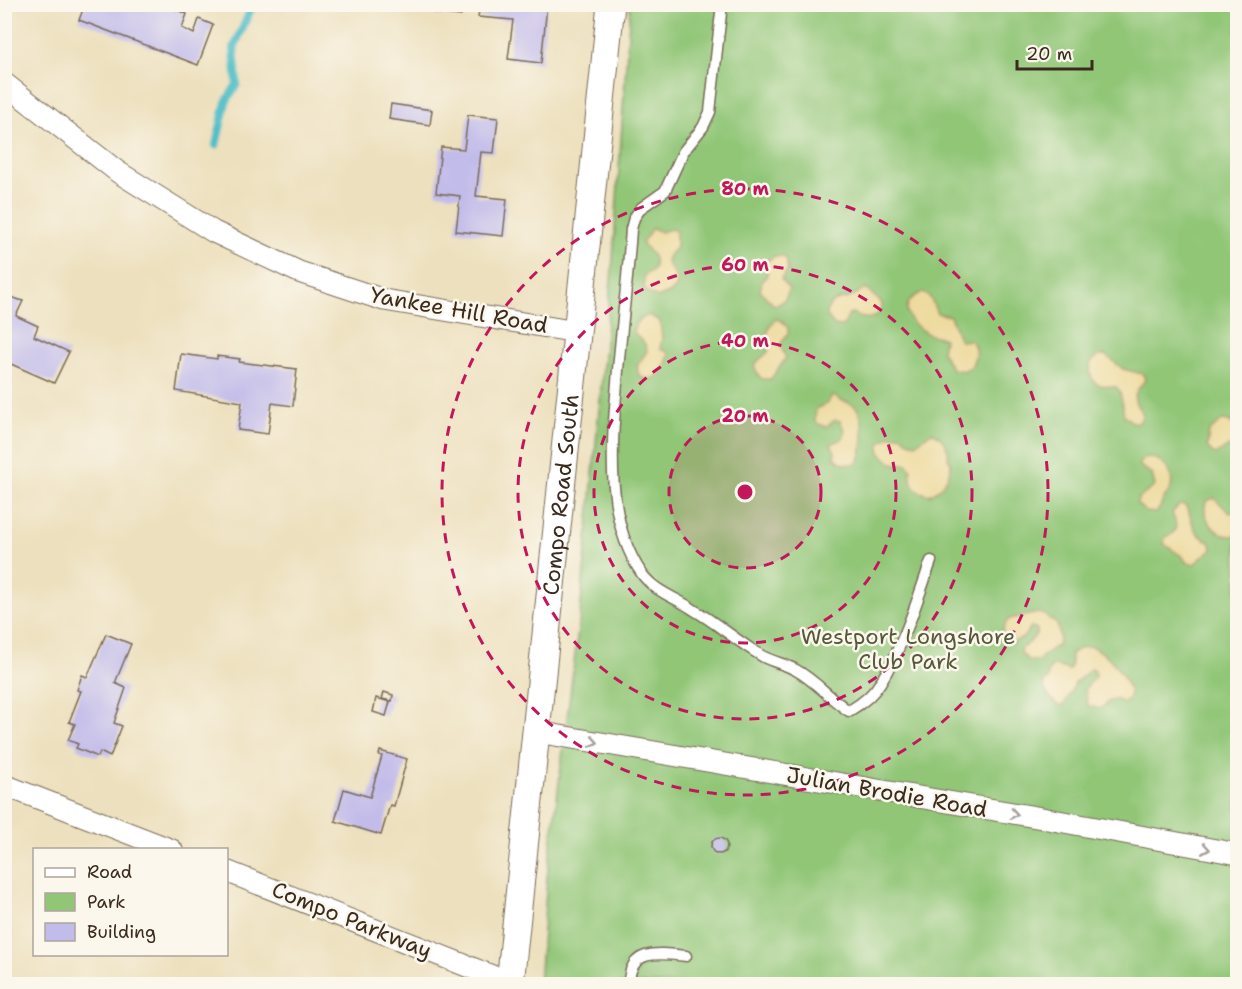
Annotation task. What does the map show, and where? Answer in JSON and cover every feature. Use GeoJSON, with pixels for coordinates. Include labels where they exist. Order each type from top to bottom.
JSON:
{"type":"FeatureCollection","features":[{"type":"Feature","properties":{"kind":"street","name":"Compo Road South"},"geometry":{"type":"LineString","coordinates":[[510,984],[611,4]]}},
{"type":"Feature","properties":{"kind":"street","name":"Yankee Hill Road"},"geometry":{"type":"LineString","coordinates":[[4,83],[118,172],[213,232],[299,272],[384,300],[577,332]]}},
{"type":"Feature","properties":{"kind":"street","name":"Julian Brodie Road"},"geometry":{"type":"LineString","coordinates":[[537,732],[1042,818],[1238,855]]}},
{"type":"Feature","properties":{"kind":"street"},"geometry":{"type":"LineString","coordinates":[[4,785],[169,848]]}},
{"type":"Feature","properties":{"kind":"street","name":"Compo Parkway"},"geometry":{"type":"LineString","coordinates":[[228,872],[510,984]]}},
{"type":"Feature","properties":{"kind":"lane"},"geometry":{"type":"LineString","coordinates":[[722,4],[710,112],[703,127],[683,152],[666,191],[641,208],[634,218],[631,229],[614,424],[612,480],[618,517],[643,575],[663,593],[693,609],[764,657],[795,669],[815,682],[836,703],[849,711],[861,704],[879,684],[909,621],[931,561]]}},
{"type":"Feature","properties":{"kind":"lane"},"geometry":{"type":"LineString","coordinates":[[629,984],[633,964],[643,956],[661,953],[686,956]]}},
{"type":"Feature","properties":{"kind":"green space","name":"Westport Longshore Club Park"},"geometry":{"type":"Polygon","coordinates":[[[630,5],[1237,5],[1237,984],[539,984],[547,878],[580,615],[613,259],[630,5]]]}},
{"type":"Feature","properties":{"kind":"sand"},"geometry":{"type":"Polygon","coordinates":[[[652,228],[661,232],[671,229],[676,231],[676,248],[667,259],[667,263],[674,274],[677,286],[672,292],[657,298],[647,292],[644,286],[644,275],[653,270],[654,261],[642,243],[652,228]]]}},
{"type":"Feature","properties":{"kind":"sand"},"geometry":{"type":"Polygon","coordinates":[[[774,256],[783,256],[786,259],[788,270],[781,279],[789,289],[784,300],[774,305],[760,291],[762,280],[767,274],[766,262],[774,256]]]}},
{"type":"Feature","properties":{"kind":"sand"},"geometry":{"type":"Polygon","coordinates":[[[866,289],[882,303],[879,313],[872,318],[862,318],[852,313],[844,325],[835,327],[826,314],[830,304],[866,289]]]}},
{"type":"Feature","properties":{"kind":"sand"},"geometry":{"type":"Polygon","coordinates":[[[921,293],[927,294],[931,299],[937,313],[950,316],[960,341],[971,340],[976,354],[971,367],[963,371],[952,369],[942,352],[944,339],[926,333],[910,319],[907,308],[909,302],[921,293]]]}},
{"type":"Feature","properties":{"kind":"sand"},"geometry":{"type":"Polygon","coordinates":[[[648,315],[660,321],[662,338],[660,349],[668,352],[669,355],[665,366],[658,374],[645,379],[639,376],[637,366],[647,351],[644,343],[633,331],[636,323],[648,315]]]}},
{"type":"Feature","properties":{"kind":"sand"},"geometry":{"type":"Polygon","coordinates":[[[776,319],[782,321],[788,328],[788,333],[780,345],[786,358],[771,379],[762,379],[755,367],[768,352],[768,330],[776,319]]]}},
{"type":"Feature","properties":{"kind":"sand"},"geometry":{"type":"Polygon","coordinates":[[[1106,355],[1123,369],[1143,374],[1145,380],[1135,397],[1136,404],[1143,414],[1140,422],[1134,423],[1124,416],[1120,391],[1116,387],[1099,385],[1093,380],[1090,363],[1098,356],[1106,355]]]}},
{"type":"Feature","properties":{"kind":"sand"},"geometry":{"type":"Polygon","coordinates":[[[835,396],[854,405],[859,412],[863,435],[858,463],[844,464],[834,456],[835,452],[831,444],[842,439],[845,431],[840,421],[835,420],[826,427],[816,423],[816,409],[828,403],[831,397],[835,396]]]}},
{"type":"Feature","properties":{"kind":"sand"},"geometry":{"type":"Polygon","coordinates":[[[1222,420],[1232,423],[1235,427],[1238,438],[1237,454],[1229,446],[1217,454],[1207,447],[1209,432],[1222,420]]]}},
{"type":"Feature","properties":{"kind":"sand"},"geometry":{"type":"Polygon","coordinates":[[[931,432],[944,442],[951,463],[944,482],[938,490],[929,495],[920,492],[914,486],[911,469],[907,464],[892,463],[880,453],[880,443],[890,436],[902,435],[906,440],[916,444],[931,432]]]}},
{"type":"Feature","properties":{"kind":"sand"},"geometry":{"type":"Polygon","coordinates":[[[1146,457],[1162,463],[1171,476],[1171,488],[1156,513],[1146,512],[1137,504],[1138,499],[1155,486],[1152,474],[1140,466],[1140,462],[1146,457]]]}},
{"type":"Feature","properties":{"kind":"sand"},"geometry":{"type":"Polygon","coordinates":[[[1214,498],[1230,513],[1237,511],[1237,536],[1218,531],[1208,521],[1206,501],[1214,498]]]}},
{"type":"Feature","properties":{"kind":"sand"},"geometry":{"type":"Polygon","coordinates":[[[1179,505],[1185,505],[1195,529],[1211,543],[1212,549],[1194,564],[1186,562],[1183,557],[1164,544],[1165,537],[1175,531],[1176,524],[1172,513],[1179,505]]]}},
{"type":"Feature","properties":{"kind":"sand"},"geometry":{"type":"Polygon","coordinates":[[[1038,613],[1057,624],[1060,637],[1058,645],[1039,661],[1029,661],[1020,649],[1029,643],[1037,633],[1037,629],[1031,627],[1023,638],[1011,643],[1001,635],[1009,619],[1038,613]]]}},
{"type":"Feature","properties":{"kind":"sand"},"geometry":{"type":"Polygon","coordinates":[[[1090,646],[1109,658],[1120,671],[1130,692],[1129,698],[1123,703],[1117,699],[1108,702],[1101,709],[1088,706],[1085,689],[1096,675],[1091,669],[1076,682],[1064,705],[1059,706],[1046,692],[1044,681],[1048,679],[1048,671],[1054,665],[1069,670],[1071,654],[1080,648],[1090,646]]]}},
{"type":"Feature","properties":{"kind":"building"},"geometry":{"type":"Polygon","coordinates":[[[85,4],[162,4],[187,14],[182,28],[194,34],[199,19],[213,25],[198,65],[79,20],[85,4]]]}},
{"type":"Feature","properties":{"kind":"building"},"geometry":{"type":"Polygon","coordinates":[[[436,4],[547,6],[541,63],[508,59],[513,20],[478,17],[479,11],[462,9],[461,16],[435,13],[436,4]]]}},
{"type":"Feature","properties":{"kind":"building"},"geometry":{"type":"Polygon","coordinates":[[[391,104],[432,110],[430,125],[389,119],[391,104]]]}},
{"type":"Feature","properties":{"kind":"building"},"geometry":{"type":"Polygon","coordinates":[[[468,115],[498,118],[494,153],[481,152],[476,196],[507,199],[503,236],[456,231],[460,196],[436,193],[441,147],[464,149],[468,115]]]}},
{"type":"Feature","properties":{"kind":"building"},"geometry":{"type":"Polygon","coordinates":[[[4,295],[23,301],[16,316],[38,326],[34,336],[69,352],[54,383],[4,361],[4,295]]]}},
{"type":"Feature","properties":{"kind":"building"},"geometry":{"type":"Polygon","coordinates":[[[181,354],[217,359],[217,356],[240,359],[239,362],[297,369],[293,406],[272,403],[268,434],[238,430],[242,402],[176,391],[181,354]]]}},
{"type":"Feature","properties":{"kind":"building"},"geometry":{"type":"Polygon","coordinates":[[[106,634],[131,644],[115,683],[126,688],[114,723],[122,726],[110,757],[100,752],[98,757],[76,748],[78,744],[68,740],[75,724],[69,722],[81,691],[77,690],[82,675],[87,677],[106,634]]]}},
{"type":"Feature","properties":{"kind":"building"},"geometry":{"type":"Polygon","coordinates":[[[384,692],[393,695],[392,701],[382,699],[384,692]]]}},
{"type":"Feature","properties":{"kind":"building"},"geometry":{"type":"Polygon","coordinates":[[[376,698],[390,702],[386,716],[373,712],[376,698]]]}},
{"type":"Feature","properties":{"kind":"building"},"geometry":{"type":"Polygon","coordinates":[[[380,751],[407,759],[394,806],[390,805],[381,835],[335,821],[344,789],[370,797],[382,756],[379,755],[380,751]]]}},
{"type":"Feature","properties":{"kind":"building"},"geometry":{"type":"Polygon","coordinates":[[[716,838],[722,838],[727,846],[725,852],[716,854],[711,849],[711,843],[716,838]]]}},
{"type":"Feature","properties":{"kind":"waterway"},"geometry":{"type":"LineString","coordinates":[[216,145],[226,102],[237,84],[234,48],[253,4]]}}]}
